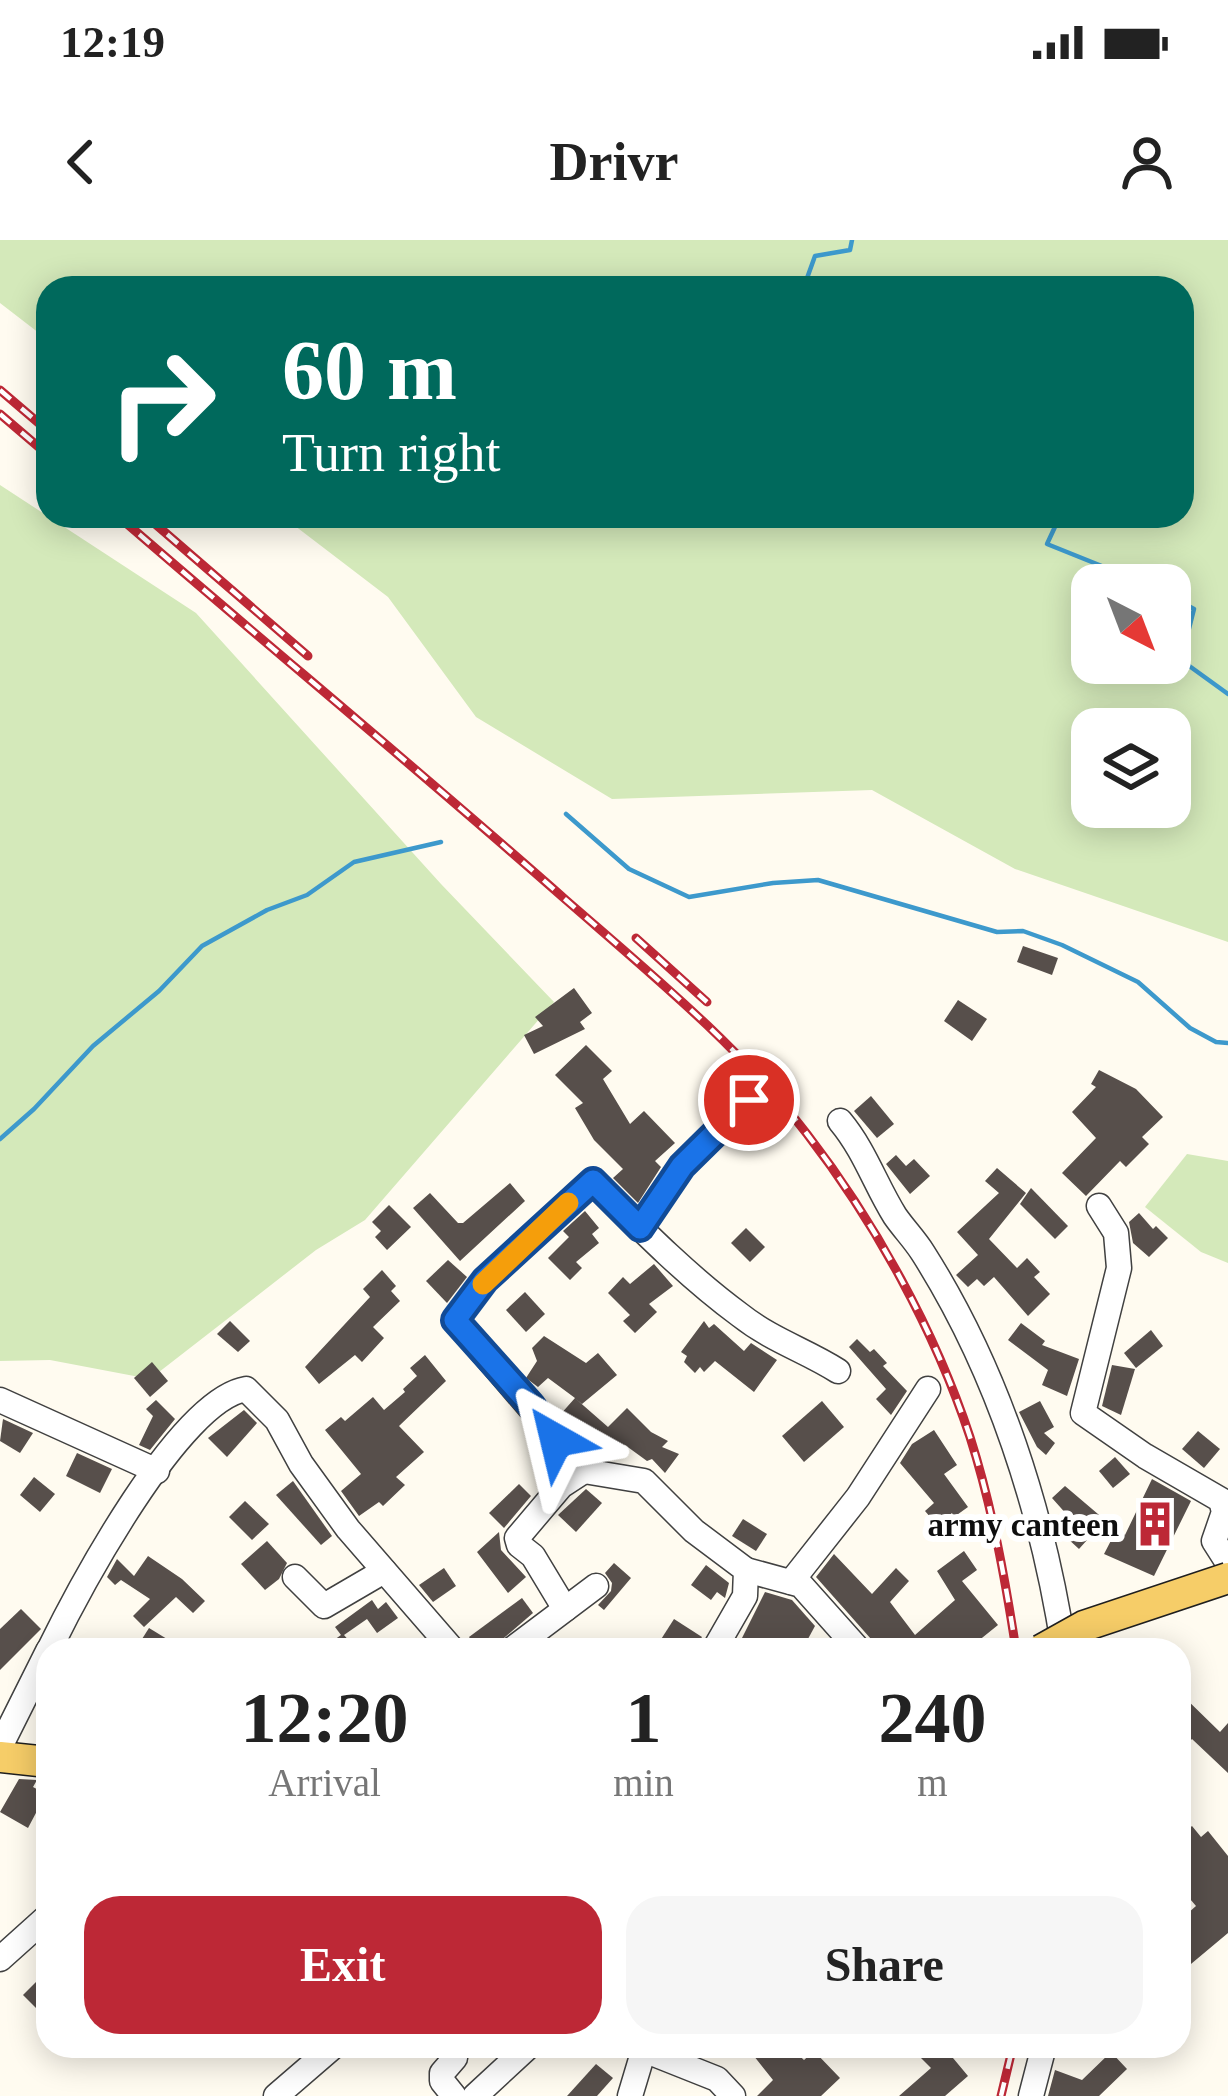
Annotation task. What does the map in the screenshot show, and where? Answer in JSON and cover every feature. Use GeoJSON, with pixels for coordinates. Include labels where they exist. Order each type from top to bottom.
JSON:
{"type":"FeatureCollection","features":[{"type":"Feature","properties":{"kind":"main road"},"geometry":{"type":"LineString","coordinates":[[1062,1638],[1084,1626],[1228,1579]]}},
{"type":"Feature","properties":{"kind":"main road"},"geometry":{"type":"LineString","coordinates":[[0,1757],[36,1761]]}},
{"type":"Feature","properties":{"kind":"street"},"geometry":{"type":"LineString","coordinates":[[640,1228],[682,1166],[749,1100]]}},
{"type":"Feature","properties":{"kind":"street"},"geometry":{"type":"LineString","coordinates":[[840,1121],[871,1163],[893,1211],[923,1253],[974,1347],[1038,1516],[1062,1638]]}},
{"type":"Feature","properties":{"kind":"street"},"geometry":{"type":"LineString","coordinates":[[584,1472],[455,1320],[485,1280],[593,1181],[741,1316],[797,1352],[811,1354],[838,1371]]}},
{"type":"Feature","properties":{"kind":"street"},"geometry":{"type":"LineString","coordinates":[[1099,1206],[1116,1233],[1119,1268],[1084,1413],[1126,1444],[1221,1500],[1224,1512],[1214,1541],[1228,1563]]}},
{"type":"Feature","properties":{"kind":"street"},"geometry":{"type":"LineString","coordinates":[[791,1582],[858,1497],[928,1388]]}},
{"type":"Feature","properties":{"kind":"street"},"geometry":{"type":"LineString","coordinates":[[54,1638],[85,1578],[157,1471],[202,1413],[225,1396],[246,1389],[277,1420],[301,1464],[442,1638]]}},
{"type":"Feature","properties":{"kind":"street"},"geometry":{"type":"LineString","coordinates":[[0,1400],[157,1471]]}},
{"type":"Feature","properties":{"kind":"street"},"geometry":{"type":"LineString","coordinates":[[565,1609],[517,1538],[561,1486],[584,1472],[644,1481],[694,1531],[746,1570],[800,1585],[848,1638]]}},
{"type":"Feature","properties":{"kind":"street"},"geometry":{"type":"LineString","coordinates":[[721,1638],[745,1596],[746,1570]]}},
{"type":"Feature","properties":{"kind":"street"},"geometry":{"type":"LineString","coordinates":[[295,1577],[324,1606],[384,1571]]}},
{"type":"Feature","properties":{"kind":"street"},"geometry":{"type":"LineString","coordinates":[[527,1638],[596,1586]]}},
{"type":"Feature","properties":{"kind":"street"},"geometry":{"type":"LineString","coordinates":[[0,1747],[36,1674]]}},
{"type":"Feature","properties":{"kind":"street"},"geometry":{"type":"LineString","coordinates":[[0,1959],[36,1927]]}},
{"type":"Feature","properties":{"kind":"street"},"geometry":{"type":"LineString","coordinates":[[276,2096],[320,2058]]}},
{"type":"Feature","properties":{"kind":"street"},"geometry":{"type":"LineString","coordinates":[[454,2096],[441,2077],[455,2058]]}},
{"type":"Feature","properties":{"kind":"street"},"geometry":{"type":"LineString","coordinates":[[475,2096],[516,2058]]}},
{"type":"Feature","properties":{"kind":"street"},"geometry":{"type":"LineString","coordinates":[[630,2096],[641,2058]]}},
{"type":"Feature","properties":{"kind":"street"},"geometry":{"type":"LineString","coordinates":[[668,2058],[717,2079],[733,2096]]}},
{"type":"Feature","properties":{"kind":"street"},"geometry":{"type":"LineString","coordinates":[[1031,2096],[1041,2058]]}},
{"type":"Feature","properties":{"kind":"green space"},"geometry":{"type":"Polygon","coordinates":[[[0,240],[1228,240],[1228,942],[1015,869],[872,790],[612,799],[476,717],[388,597],[298,528],[1194,528],[1194,276],[36,276],[36,331],[0,303],[0,240]]]}},
{"type":"Feature","properties":{"kind":"green space"},"geometry":{"type":"Polygon","coordinates":[[[0,485],[36,509],[36,528],[66,528],[196,613],[554,1002],[365,1220],[316,1250],[150,1379],[50,1360],[0,1361],[0,485]]]}},
{"type":"Feature","properties":{"kind":"green space"},"geometry":{"type":"Polygon","coordinates":[[[1187,1154],[1228,1161],[1228,1263],[1201,1252],[1145,1207],[1187,1154]]]}},
{"type":"Feature","properties":{"kind":"building"},"geometry":{"type":"Polygon","coordinates":[[[1023,946],[1058,958],[1052,975],[1017,962],[1023,946]]]}},
{"type":"Feature","properties":{"kind":"building"},"geometry":{"type":"Polygon","coordinates":[[[574,988],[592,1013],[580,1022],[585,1029],[534,1054],[524,1035],[543,1026],[535,1017],[574,988]]]}},
{"type":"Feature","properties":{"kind":"building"},"geometry":{"type":"Polygon","coordinates":[[[958,1000],[987,1019],[972,1041],[944,1021],[958,1000]]]}},
{"type":"Feature","properties":{"kind":"building"},"geometry":{"type":"Polygon","coordinates":[[[586,1045],[612,1071],[603,1079],[630,1124],[644,1111],[675,1143],[655,1161],[661,1167],[638,1203],[613,1178],[623,1169],[594,1140],[575,1108],[583,1103],[555,1075],[586,1045]]]}},
{"type":"Feature","properties":{"kind":"building"},"geometry":{"type":"Polygon","coordinates":[[[1099,1070],[1136,1089],[1163,1117],[1142,1137],[1149,1144],[1126,1167],[1120,1161],[1086,1196],[1062,1173],[1096,1138],[1072,1112],[1096,1087],[1091,1084],[1099,1070]]]}},
{"type":"Feature","properties":{"kind":"building"},"geometry":{"type":"Polygon","coordinates":[[[871,1096],[894,1124],[877,1138],[854,1111],[871,1096]]]}},
{"type":"Feature","properties":{"kind":"building"},"geometry":{"type":"Polygon","coordinates":[[[896,1155],[906,1166],[914,1159],[930,1176],[910,1194],[886,1164],[896,1155]]]}},
{"type":"Feature","properties":{"kind":"building"},"geometry":{"type":"Polygon","coordinates":[[[997,1168],[1026,1193],[989,1239],[1017,1268],[1027,1258],[1040,1272],[1034,1277],[1050,1294],[1028,1316],[994,1277],[984,1286],[977,1279],[968,1287],[956,1275],[978,1255],[957,1232],[999,1193],[985,1181],[997,1168]]]}},
{"type":"Feature","properties":{"kind":"building"},"geometry":{"type":"Polygon","coordinates":[[[510,1183],[525,1201],[460,1261],[413,1208],[430,1193],[463,1223],[510,1183]]]}},
{"type":"Feature","properties":{"kind":"building"},"geometry":{"type":"Polygon","coordinates":[[[1031,1188],[1068,1226],[1055,1239],[1020,1204],[1031,1188]]]}},
{"type":"Feature","properties":{"kind":"building"},"geometry":{"type":"Polygon","coordinates":[[[389,1205],[411,1227],[387,1250],[375,1237],[381,1231],[372,1222],[389,1205]]]}},
{"type":"Feature","properties":{"kind":"building"},"geometry":{"type":"Polygon","coordinates":[[[585,1211],[599,1228],[592,1234],[599,1243],[576,1262],[582,1268],[570,1280],[548,1258],[569,1237],[563,1231],[585,1211]]]}},
{"type":"Feature","properties":{"kind":"building"},"geometry":{"type":"Polygon","coordinates":[[[1139,1213],[1168,1238],[1149,1257],[1133,1243],[1129,1222],[1139,1213]]]}},
{"type":"Feature","properties":{"kind":"building"},"geometry":{"type":"Polygon","coordinates":[[[746,1228],[765,1247],[750,1262],[731,1243],[746,1228]]]}},
{"type":"Feature","properties":{"kind":"building"},"geometry":{"type":"Polygon","coordinates":[[[448,1260],[467,1277],[447,1303],[426,1281],[448,1260]]]}},
{"type":"Feature","properties":{"kind":"building"},"geometry":{"type":"Polygon","coordinates":[[[654,1264],[673,1286],[649,1304],[657,1312],[635,1333],[623,1321],[630,1315],[608,1293],[623,1277],[630,1284],[654,1264]]]}},
{"type":"Feature","properties":{"kind":"building"},"geometry":{"type":"Polygon","coordinates":[[[382,1270],[396,1286],[391,1291],[400,1301],[373,1327],[384,1338],[362,1362],[355,1355],[319,1384],[305,1367],[370,1297],[363,1289],[382,1270]]]}},
{"type":"Feature","properties":{"kind":"building"},"geometry":{"type":"Polygon","coordinates":[[[525,1292],[545,1314],[526,1332],[506,1310],[525,1292]]]}},
{"type":"Feature","properties":{"kind":"building"},"geometry":{"type":"Polygon","coordinates":[[[230,1321],[250,1341],[238,1352],[217,1334],[230,1321]]]}},
{"type":"Feature","properties":{"kind":"building"},"geometry":{"type":"Polygon","coordinates":[[[704,1321],[744,1351],[751,1343],[777,1360],[754,1392],[715,1361],[704,1372],[700,1367],[695,1373],[684,1362],[687,1356],[681,1352],[704,1321]]]}},
{"type":"Feature","properties":{"kind":"building"},"geometry":{"type":"Polygon","coordinates":[[[1021,1323],[1045,1341],[1042,1345],[1079,1359],[1067,1396],[1042,1385],[1048,1370],[1008,1340],[1021,1323]]]}},
{"type":"Feature","properties":{"kind":"building"},"geometry":{"type":"Polygon","coordinates":[[[1151,1330],[1163,1346],[1136,1368],[1124,1353],[1151,1330]]]}},
{"type":"Feature","properties":{"kind":"building"},"geometry":{"type":"Polygon","coordinates":[[[544,1336],[586,1363],[598,1353],[617,1375],[582,1404],[576,1399],[608,1427],[627,1408],[651,1432],[668,1441],[662,1447],[679,1454],[665,1473],[652,1459],[647,1461],[625,1445],[608,1458],[593,1456],[559,1416],[575,1398],[548,1378],[538,1387],[526,1378],[537,1361],[532,1348],[544,1336]]]}},
{"type":"Feature","properties":{"kind":"building"},"geometry":{"type":"Polygon","coordinates":[[[857,1339],[870,1352],[874,1349],[907,1391],[891,1415],[876,1399],[886,1389],[849,1347],[857,1339]]]}},
{"type":"Feature","properties":{"kind":"building"},"geometry":{"type":"Polygon","coordinates":[[[425,1355],[446,1381],[399,1426],[424,1452],[396,1477],[405,1485],[383,1506],[379,1502],[359,1516],[341,1491],[361,1474],[325,1430],[341,1417],[345,1421],[373,1397],[384,1410],[417,1376],[410,1368],[425,1355]]]}},
{"type":"Feature","properties":{"kind":"building"},"geometry":{"type":"Polygon","coordinates":[[[152,1362],[168,1381],[150,1397],[134,1378],[152,1362]]]}},
{"type":"Feature","properties":{"kind":"building"},"geometry":{"type":"Polygon","coordinates":[[[1112,1365],[1135,1369],[1121,1415],[1102,1406],[1112,1365]]]}},
{"type":"Feature","properties":{"kind":"building"},"geometry":{"type":"Polygon","coordinates":[[[156,1400],[175,1419],[150,1450],[139,1445],[153,1416],[146,1409],[156,1400]]]}},
{"type":"Feature","properties":{"kind":"building"},"geometry":{"type":"Polygon","coordinates":[[[822,1401],[844,1427],[804,1462],[782,1436],[822,1401]]]}},
{"type":"Feature","properties":{"kind":"building"},"geometry":{"type":"Polygon","coordinates":[[[1040,1401],[1054,1427],[1044,1433],[1055,1443],[1046,1455],[1019,1412],[1040,1401]]]}},
{"type":"Feature","properties":{"kind":"building"},"geometry":{"type":"Polygon","coordinates":[[[244,1410],[257,1423],[227,1457],[208,1438],[244,1410]]]}},
{"type":"Feature","properties":{"kind":"building"},"geometry":{"type":"Polygon","coordinates":[[[3,1419],[33,1433],[20,1453],[0,1441],[3,1419]]]}},
{"type":"Feature","properties":{"kind":"building"},"geometry":{"type":"Polygon","coordinates":[[[934,1430],[957,1465],[944,1474],[968,1507],[937,1525],[925,1511],[934,1503],[900,1463],[912,1444],[934,1430]]]}},
{"type":"Feature","properties":{"kind":"building"},"geometry":{"type":"Polygon","coordinates":[[[1198,1431],[1220,1449],[1204,1468],[1182,1449],[1198,1431]]]}},
{"type":"Feature","properties":{"kind":"building"},"geometry":{"type":"Polygon","coordinates":[[[77,1453],[112,1469],[100,1493],[66,1476],[77,1453]]]}},
{"type":"Feature","properties":{"kind":"building"},"geometry":{"type":"Polygon","coordinates":[[[1115,1457],[1130,1474],[1113,1488],[1099,1471],[1115,1457]]]}},
{"type":"Feature","properties":{"kind":"building"},"geometry":{"type":"Polygon","coordinates":[[[34,1477],[55,1494],[40,1512],[20,1495],[34,1477]]]}},
{"type":"Feature","properties":{"kind":"building","name":"army canteen"},"geometry":{"type":"Polygon","coordinates":[[[1152,1479],[1191,1501],[1154,1576],[1104,1554],[1117,1529],[1125,1535],[1152,1479]]]}},
{"type":"Feature","properties":{"kind":"building"},"geometry":{"type":"Polygon","coordinates":[[[293,1481],[332,1536],[321,1545],[276,1495],[293,1481]]]}},
{"type":"Feature","properties":{"kind":"building"},"geometry":{"type":"Polygon","coordinates":[[[519,1484],[531,1496],[504,1528],[489,1513],[519,1484]]]}},
{"type":"Feature","properties":{"kind":"building"},"geometry":{"type":"Polygon","coordinates":[[[1065,1486],[1105,1520],[1079,1549],[1067,1538],[1077,1526],[1052,1498],[1065,1486]]]}},
{"type":"Feature","properties":{"kind":"building"},"geometry":{"type":"Polygon","coordinates":[[[586,1489],[602,1503],[576,1532],[558,1515],[586,1489]]]}},
{"type":"Feature","properties":{"kind":"building"},"geometry":{"type":"Polygon","coordinates":[[[245,1501],[269,1524],[252,1540],[229,1517],[245,1501]]]}},
{"type":"Feature","properties":{"kind":"building"},"geometry":{"type":"Polygon","coordinates":[[[743,1519],[767,1534],[756,1551],[732,1536],[743,1519]]]}},
{"type":"Feature","properties":{"kind":"building"},"geometry":{"type":"Polygon","coordinates":[[[499,1532],[501,1550],[526,1577],[508,1593],[477,1552],[499,1532]]]}},
{"type":"Feature","properties":{"kind":"building"},"geometry":{"type":"Polygon","coordinates":[[[267,1541],[287,1563],[279,1579],[265,1590],[241,1564],[267,1541]]]}},
{"type":"Feature","properties":{"kind":"building"},"geometry":{"type":"Polygon","coordinates":[[[964,1551],[977,1570],[962,1581],[998,1625],[982,1638],[870,1638],[816,1577],[834,1554],[872,1594],[896,1568],[909,1581],[890,1602],[915,1635],[955,1600],[937,1571],[964,1551]]]}},
{"type":"Feature","properties":{"kind":"building"},"geometry":{"type":"Polygon","coordinates":[[[148,1556],[205,1601],[193,1613],[176,1597],[144,1627],[133,1616],[150,1599],[121,1580],[115,1585],[107,1577],[117,1559],[134,1576],[148,1556]]]}},
{"type":"Feature","properties":{"kind":"building"},"geometry":{"type":"Polygon","coordinates":[[[614,1563],[631,1578],[604,1610],[598,1605],[611,1591],[605,1573],[614,1563]]]}},
{"type":"Feature","properties":{"kind":"building"},"geometry":{"type":"Polygon","coordinates":[[[706,1565],[729,1583],[725,1598],[717,1592],[711,1600],[691,1585],[706,1565]]]}},
{"type":"Feature","properties":{"kind":"building"},"geometry":{"type":"Polygon","coordinates":[[[444,1568],[456,1586],[433,1602],[419,1585],[444,1568]]]}},
{"type":"Feature","properties":{"kind":"building"},"geometry":{"type":"Polygon","coordinates":[[[765,1592],[792,1600],[815,1626],[808,1638],[742,1638],[765,1592]]]}},
{"type":"Feature","properties":{"kind":"building"},"geometry":{"type":"Polygon","coordinates":[[[522,1598],[533,1613],[504,1638],[469,1637],[522,1598]]]}},
{"type":"Feature","properties":{"kind":"building"},"geometry":{"type":"Polygon","coordinates":[[[372,1600],[378,1609],[386,1602],[398,1618],[377,1633],[367,1619],[344,1635],[347,1638],[337,1638],[341,1635],[335,1627],[372,1600]]]}},
{"type":"Feature","properties":{"kind":"building"},"geometry":{"type":"Polygon","coordinates":[[[21,1609],[41,1629],[0,1670],[0,1629],[21,1609]]]}},
{"type":"Feature","properties":{"kind":"building"},"geometry":{"type":"Polygon","coordinates":[[[674,1619],[702,1637],[701,1638],[662,1638],[674,1619]]]}},
{"type":"Feature","properties":{"kind":"building"},"geometry":{"type":"Polygon","coordinates":[[[149,1628],[165,1638],[143,1638],[149,1628]]]}},
{"type":"Feature","properties":{"kind":"building"},"geometry":{"type":"Polygon","coordinates":[[[1191,1704],[1220,1732],[1228,1723],[1228,1773],[1192,1739],[1191,1704]]]}},
{"type":"Feature","properties":{"kind":"building"},"geometry":{"type":"Polygon","coordinates":[[[19,1779],[36,1780],[36,1813],[28,1828],[0,1812],[19,1779]]]}},
{"type":"Feature","properties":{"kind":"building"},"geometry":{"type":"Polygon","coordinates":[[[1191,1827],[1201,1837],[1208,1831],[1228,1856],[1228,1933],[1191,1964],[1191,1910],[1196,1906],[1191,1900],[1191,1827]]]}},
{"type":"Feature","properties":{"kind":"building"},"geometry":{"type":"Polygon","coordinates":[[[36,1982],[36,2008],[23,1995],[36,1982]]]}},
{"type":"Feature","properties":{"kind":"building"},"geometry":{"type":"Polygon","coordinates":[[[756,2058],[821,2058],[840,2078],[821,2096],[757,2096],[773,2080],[756,2058]]]}},
{"type":"Feature","properties":{"kind":"building"},"geometry":{"type":"Polygon","coordinates":[[[921,2058],[953,2058],[968,2076],[945,2096],[899,2096],[931,2068],[921,2058]]]}},
{"type":"Feature","properties":{"kind":"building"},"geometry":{"type":"Polygon","coordinates":[[[1105,2058],[1117,2058],[1127,2069],[1099,2096],[1048,2096],[1055,2070],[1082,2080],[1105,2058]]]}},
{"type":"Feature","properties":{"kind":"building"},"geometry":{"type":"Polygon","coordinates":[[[596,2064],[613,2078],[597,2096],[567,2096],[596,2064]]]}},
{"type":"Feature","properties":{"kind":"waterway"},"geometry":{"type":"LineString","coordinates":[[808,276],[815,256],[850,250],[852,240]]}},
{"type":"Feature","properties":{"kind":"waterway"},"geometry":{"type":"LineString","coordinates":[[1054,528],[1047,544],[1097,564]]}},
{"type":"Feature","properties":{"kind":"waterway"},"geometry":{"type":"LineString","coordinates":[[1191,607],[1191,621]]}},
{"type":"Feature","properties":{"kind":"waterway"},"geometry":{"type":"LineString","coordinates":[[1191,667],[1228,694]]}},
{"type":"Feature","properties":{"kind":"waterway"},"geometry":{"type":"LineString","coordinates":[[566,814],[629,869],[689,897],[818,880],[997,932],[1023,931],[1138,982],[1190,1028],[1228,1043]]}},
{"type":"Feature","properties":{"kind":"waterway"},"geometry":{"type":"LineString","coordinates":[[0,1139],[202,946],[267,910],[307,895],[354,862],[441,842]]}},
{"type":"Feature","properties":{"kind":"railway"},"geometry":{"type":"LineString","coordinates":[[0,390],[36,421]]}},
{"type":"Feature","properties":{"kind":"railway"},"geometry":{"type":"LineString","coordinates":[[0,414],[36,445]]}},
{"type":"Feature","properties":{"kind":"railway"},"geometry":{"type":"LineString","coordinates":[[132,528],[661,983],[723,1040],[807,1134],[901,1279],[956,1397],[991,1516],[1014,1638]]}},
{"type":"Feature","properties":{"kind":"railway"},"geometry":{"type":"LineString","coordinates":[[160,528],[308,656]]}},
{"type":"Feature","properties":{"kind":"railway"},"geometry":{"type":"LineString","coordinates":[[636,938],[707,1002]]}},
{"type":"Feature","properties":{"kind":"railway"},"geometry":{"type":"LineString","coordinates":[[1001,2096],[1010,2058]]}},
{"type":"Feature","properties":{"kind":"slow traffic"},"geometry":{"type":"LineString","coordinates":[[483,1284],[568,1203]]}},
{"type":"Feature","properties":{"kind":"place","name":"army canteen"},"geometry":{"type":"Point","coordinates":[1155,1524]}},
{"type":"Feature","properties":{"kind":"route"},"geometry":{"type":"LineString","coordinates":[[556,1440],[544,1420],[455,1320],[485,1280],[593,1181],[640,1228],[682,1166],[749,1100]]}}]}
